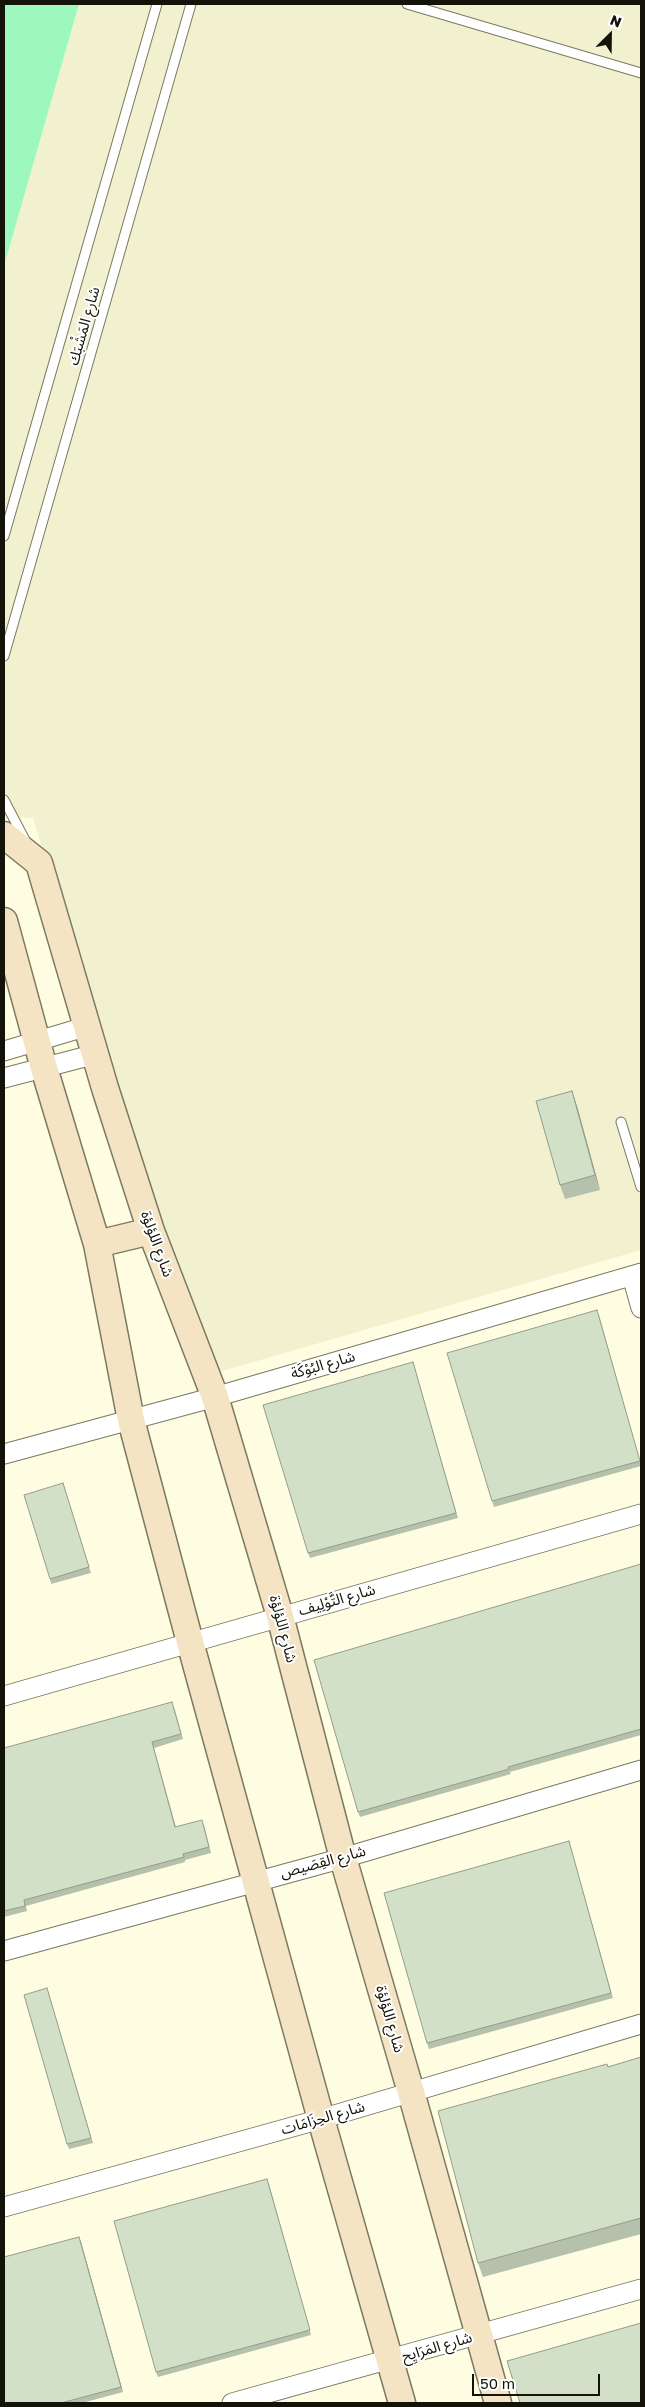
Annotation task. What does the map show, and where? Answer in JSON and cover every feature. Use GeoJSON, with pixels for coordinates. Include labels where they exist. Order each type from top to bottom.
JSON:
{"type":"FeatureCollection","features":[{"type":"Feature","properties":{"kind":"street"},"geometry":{"type":"LineString","coordinates":[[4,836],[39,863]]}},
{"type":"Feature","properties":{"kind":"street","name":"شارع اللؤلؤة"},"geometry":{"type":"LineString","coordinates":[[39,863],[151,1231],[215,1397],[280,1616],[343,1858],[498,2403]]}},
{"type":"Feature","properties":{"kind":"street"},"geometry":{"type":"LineString","coordinates":[[4,921],[44,1068],[97,1244],[131,1420],[190,1642],[321,2119],[402,2403]]}},
{"type":"Feature","properties":{"kind":"street"},"geometry":{"type":"LineString","coordinates":[[4,1051],[88,1026]]}},
{"type":"Feature","properties":{"kind":"street"},"geometry":{"type":"LineString","coordinates":[[4,1078],[96,1054]]}},
{"type":"Feature","properties":{"kind":"street"},"geometry":{"type":"LineString","coordinates":[[97,1244],[151,1231]]}},
{"type":"Feature","properties":{"kind":"street"},"geometry":{"type":"LineString","coordinates":[[637,1274],[641,1308]]}},
{"type":"Feature","properties":{"kind":"street","name":"شارع البُوْكَة"},"geometry":{"type":"LineString","coordinates":[[4,1454],[215,1397],[637,1274]]}},
{"type":"Feature","properties":{"kind":"street","name":"شارع التَّوْلِيف"},"geometry":{"type":"LineString","coordinates":[[4,1696],[641,1514]]}},
{"type":"Feature","properties":{"kind":"street","name":"شارع القِصَيص"},"geometry":{"type":"LineString","coordinates":[[4,1951],[343,1858],[641,1770]]}},
{"type":"Feature","properties":{"kind":"street","name":"شارع الحِزَامَات"},"geometry":{"type":"LineString","coordinates":[[4,2207],[321,2119],[641,2024]]}},
{"type":"Feature","properties":{"kind":"street","name":"شارع المَرَايِح"},"geometry":{"type":"LineString","coordinates":[[232,2403],[391,2360],[641,2288]]}},
{"type":"Feature","properties":{"kind":"lane","name":"شارع المَشْبَك"},"geometry":{"type":"LineString","coordinates":[[4,536],[157,4]]}},
{"type":"Feature","properties":{"kind":"lane","name":"شارع المَشْبَك"},"geometry":{"type":"LineString","coordinates":[[4,656],[191,4]]}},
{"type":"Feature","properties":{"kind":"lane"},"geometry":{"type":"LineString","coordinates":[[407,4],[641,72]]}},
{"type":"Feature","properties":{"kind":"lane"},"geometry":{"type":"LineString","coordinates":[[4,800],[13,820],[39,863]]}},
{"type":"Feature","properties":{"kind":"lane"},"geometry":{"type":"LineString","coordinates":[[621,1122],[641,1187]]}},
{"type":"Feature","properties":{"kind":"shaded area"},"geometry":{"type":"Polygon","coordinates":[[[4,4],[79,4],[4,266],[4,4]]]}},
{"type":"Feature","properties":{"kind":"shaded area"},"geometry":{"type":"Polygon","coordinates":[[[79,4],[641,4],[641,1250],[205,1376],[33,818],[4,816],[4,266],[79,4]]]}},
{"type":"Feature","properties":{"kind":"building"},"geometry":{"type":"Polygon","coordinates":[[[572,1091],[595,1175],[560,1185],[536,1101],[572,1091]]]}},
{"type":"Feature","properties":{"kind":"building"},"geometry":{"type":"Polygon","coordinates":[[[597,1310],[640,1461],[492,1501],[447,1353],[597,1310]]]}},
{"type":"Feature","properties":{"kind":"building"},"geometry":{"type":"Polygon","coordinates":[[[413,1362],[456,1513],[308,1553],[263,1405],[413,1362]]]}},
{"type":"Feature","properties":{"kind":"building"},"geometry":{"type":"Polygon","coordinates":[[[63,1483],[89,1567],[50,1579],[24,1495],[63,1483]]]}},
{"type":"Feature","properties":{"kind":"building"},"geometry":{"type":"Polygon","coordinates":[[[641,1564],[641,1729],[358,1812],[314,1660],[641,1564]]]}},
{"type":"Feature","properties":{"kind":"building"},"geometry":{"type":"Polygon","coordinates":[[[172,1702],[181,1734],[152,1742],[175,1827],[202,1820],[209,1847],[183,1854],[184,1857],[24,1900],[25,1906],[4,1911],[4,1748],[172,1702]]]}},
{"type":"Feature","properties":{"kind":"building"},"geometry":{"type":"Polygon","coordinates":[[[569,1841],[611,1993],[427,2043],[384,1893],[569,1841]]]}},
{"type":"Feature","properties":{"kind":"building"},"geometry":{"type":"Polygon","coordinates":[[[47,1988],[91,2138],[67,2144],[24,1995],[47,1988]]]}},
{"type":"Feature","properties":{"kind":"building"},"geometry":{"type":"Polygon","coordinates":[[[641,2057],[641,2218],[478,2263],[438,2111],[607,2064],[608,2067],[641,2057]]]}},
{"type":"Feature","properties":{"kind":"building"},"geometry":{"type":"Polygon","coordinates":[[[267,2179],[310,2330],[156,2372],[114,2221],[267,2179]]]}},
{"type":"Feature","properties":{"kind":"building"},"geometry":{"type":"Polygon","coordinates":[[[79,2237],[121,2387],[61,2403],[4,2403],[4,2257],[79,2237]]]}},
{"type":"Feature","properties":{"kind":"building"},"geometry":{"type":"Polygon","coordinates":[[[641,2323],[641,2403],[520,2403],[507,2361],[641,2323]]]}}]}
